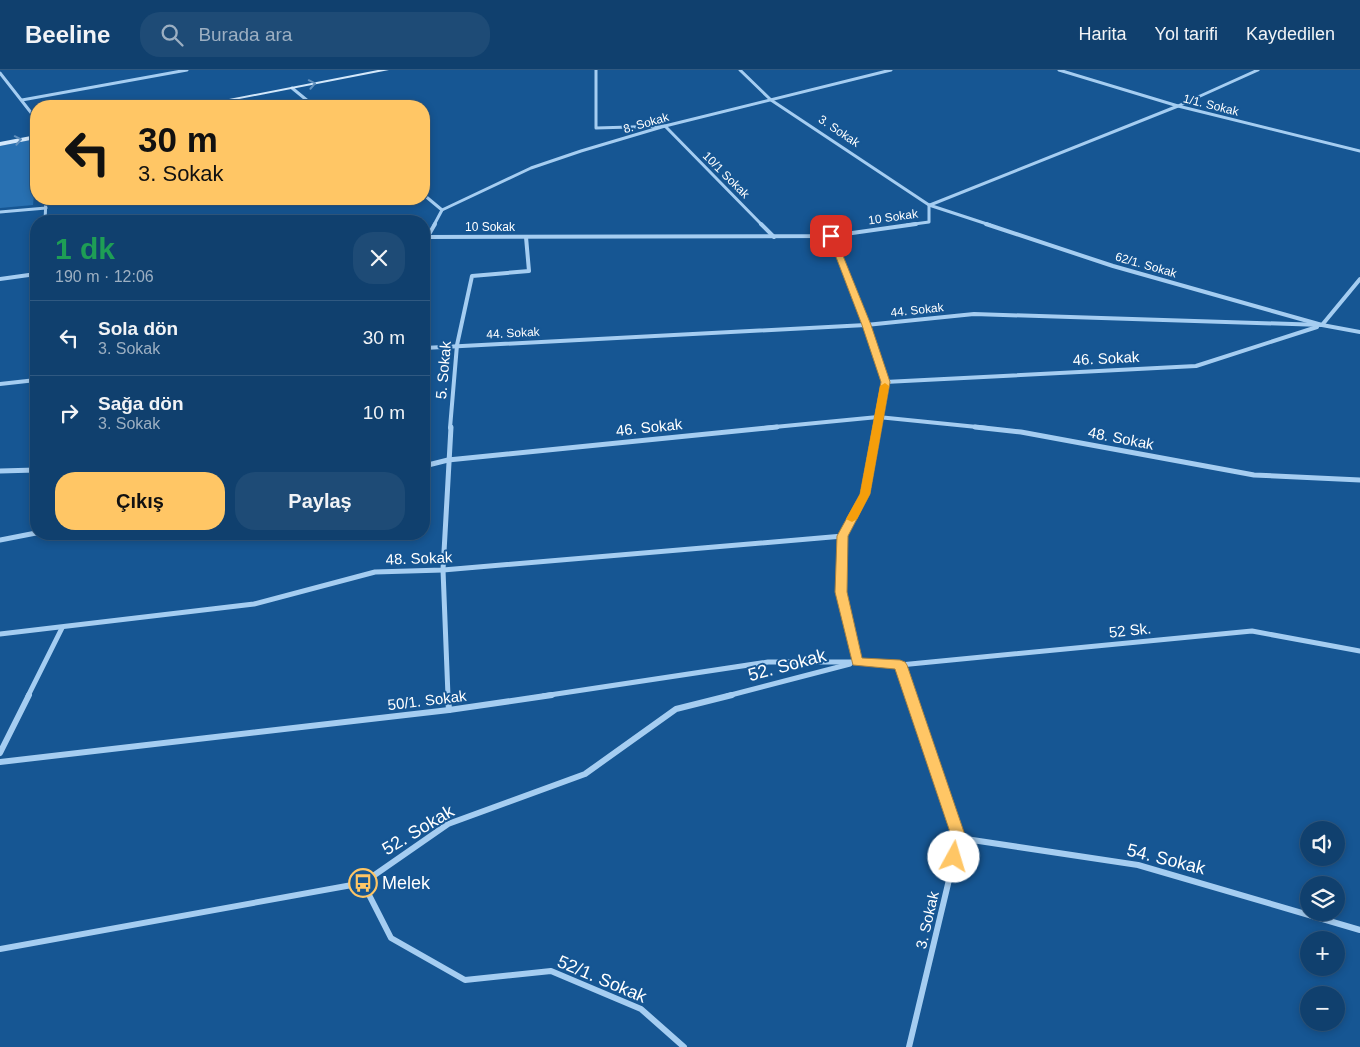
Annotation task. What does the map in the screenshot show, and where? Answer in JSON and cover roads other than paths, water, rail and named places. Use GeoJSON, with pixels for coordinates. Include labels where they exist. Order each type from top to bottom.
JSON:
{"type":"FeatureCollection","features":[{"type":"Feature","properties":{"kind":"street"},"geometry":{"type":"LineString","coordinates":[[22,100],[187,70]]}},
{"type":"Feature","properties":{"kind":"street"},"geometry":{"type":"LineString","coordinates":[[228,100],[386,70]]}},
{"type":"Feature","properties":{"kind":"street"},"geometry":{"type":"LineString","coordinates":[[596,70],[596,128],[665,126]]}},
{"type":"Feature","properties":{"kind":"street"},"geometry":{"type":"LineString","coordinates":[[734,70],[740,70]]}},
{"type":"Feature","properties":{"kind":"street","name":"3. Sokak"},"geometry":{"type":"LineString","coordinates":[[740,70],[771,100],[929,206]]}},
{"type":"Feature","properties":{"kind":"street"},"geometry":{"type":"LineString","coordinates":[[875,70],[876,74]]}},
{"type":"Feature","properties":{"kind":"street","name":"8. Sokak"},"geometry":{"type":"LineString","coordinates":[[442,210],[531,168],[581,150],[665,126],[891,70]]}},
{"type":"Feature","properties":{"kind":"street","name":"1/1. Sokak"},"geometry":{"type":"LineString","coordinates":[[1059,70],[1178,106],[1360,151]]}},
{"type":"Feature","properties":{"kind":"street","name":"10 Sokak"},"geometry":{"type":"LineString","coordinates":[[430,236],[831,236],[929,222],[929,206],[1178,106],[1258,70]]}},
{"type":"Feature","properties":{"kind":"street"},"geometry":{"type":"LineString","coordinates":[[0,73],[30,111]]}},
{"type":"Feature","properties":{"kind":"street"},"geometry":{"type":"LineString","coordinates":[[292,88],[307,100]]}},
{"type":"Feature","properties":{"kind":"street","name":"10/1 Sokak"},"geometry":{"type":"LineString","coordinates":[[665,126],[774,237]]}},
{"type":"Feature","properties":{"kind":"street"},"geometry":{"type":"LineString","coordinates":[[0,144],[30,138]]}},
{"type":"Feature","properties":{"kind":"street"},"geometry":{"type":"LineString","coordinates":[[430,200],[442,210],[430,230]]}},
{"type":"Feature","properties":{"kind":"street","name":"62/1. Sokak"},"geometry":{"type":"LineString","coordinates":[[929,206],[1113,266],[1322,325],[1360,332]]}},
{"type":"Feature","properties":{"kind":"street"},"geometry":{"type":"LineString","coordinates":[[0,212],[46,208],[45,215]]}},
{"type":"Feature","properties":{"kind":"street"},"geometry":{"type":"LineString","coordinates":[[831,236],[866,325],[885,382],[865,494],[842,536],[841,592],[857,662],[900,665],[959,838]]}},
{"type":"Feature","properties":{"kind":"street","name":"5. Sokak"},"geometry":{"type":"LineString","coordinates":[[449,710],[443,570],[448,460],[457,345],[472,276],[529,271],[526,237]]}},
{"type":"Feature","properties":{"kind":"street"},"geometry":{"type":"LineString","coordinates":[[0,280],[30,275]]}},
{"type":"Feature","properties":{"kind":"street"},"geometry":{"type":"LineString","coordinates":[[1322,325],[1360,279]]}},
{"type":"Feature","properties":{"kind":"street","name":"44. Sokak"},"geometry":{"type":"LineString","coordinates":[[430,347],[866,325],[974,314],[1322,325]]}},
{"type":"Feature","properties":{"kind":"street","name":"46. Sokak"},"geometry":{"type":"LineString","coordinates":[[885,382],[1196,366],[1322,325]]}},
{"type":"Feature","properties":{"kind":"street"},"geometry":{"type":"LineString","coordinates":[[0,384],[30,381]]}},
{"type":"Feature","properties":{"kind":"street","name":"46. Sokak"},"geometry":{"type":"LineString","coordinates":[[430,464],[448,460],[878,417]]}},
{"type":"Feature","properties":{"kind":"street","name":"48. Sokak"},"geometry":{"type":"LineString","coordinates":[[878,417],[1021,432],[1254,476],[1360,480]]}},
{"type":"Feature","properties":{"kind":"street"},"geometry":{"type":"LineString","coordinates":[[0,472],[30,470]]}},
{"type":"Feature","properties":{"kind":"street"},"geometry":{"type":"LineString","coordinates":[[0,540],[30,534]]}},
{"type":"Feature","properties":{"kind":"street","name":"48. Sokak"},"geometry":{"type":"LineString","coordinates":[[0,634],[254,604],[375,572],[443,570],[842,536]]}},
{"type":"Feature","properties":{"kind":"street"},"geometry":{"type":"LineString","coordinates":[[0,753],[62,628]]}},
{"type":"Feature","properties":{"kind":"street","name":"52 Sk."},"geometry":{"type":"LineString","coordinates":[[900,665],[1252,631],[1360,651]]}},
{"type":"Feature","properties":{"kind":"street","name":"50/1. Sokak"},"geometry":{"type":"LineString","coordinates":[[0,762],[449,710],[768,662],[857,662]]}},
{"type":"Feature","properties":{"kind":"street","name":"52. Sokak"},"geometry":{"type":"LineString","coordinates":[[0,949],[363,883],[448,824],[585,774],[676,709],[857,662]]}},
{"type":"Feature","properties":{"kind":"street","name":"3. Sokak"},"geometry":{"type":"LineString","coordinates":[[909,1047],[959,838]]}},
{"type":"Feature","properties":{"kind":"street","name":"54. Sokak"},"geometry":{"type":"LineString","coordinates":[[959,838],[1138,864],[1360,930]]}},
{"type":"Feature","properties":{"kind":"street","name":"52/1. Sokak"},"geometry":{"type":"LineString","coordinates":[[363,883],[391,938],[466,980],[551,971],[642,1009],[684,1047]]}},
{"type":"Feature","properties":{"kind":"place","name":"Melek"},"geometry":{"type":"Point","coordinates":[363,883]}}]}
